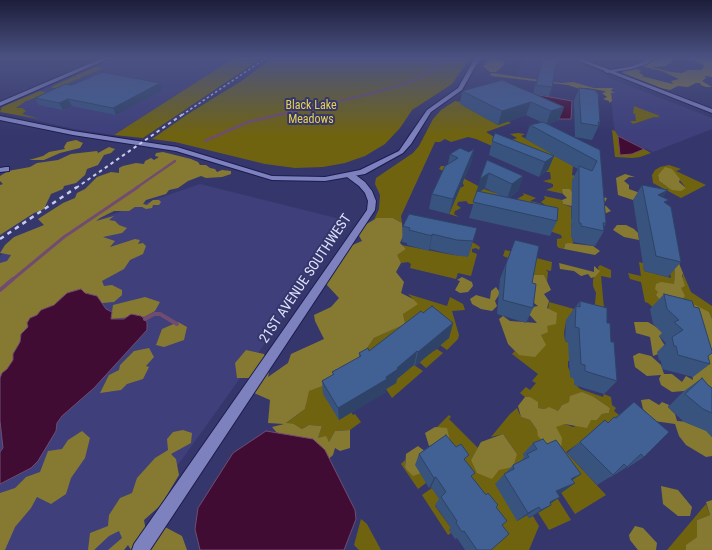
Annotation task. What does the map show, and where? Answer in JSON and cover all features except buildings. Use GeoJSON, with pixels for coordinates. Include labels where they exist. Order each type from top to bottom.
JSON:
{"type":"FeatureCollection","features":[{"type":"Feature","properties":{"kind":"street"},"geometry":{"type":"LineString","coordinates":[[0,104],[48,84]]}},
{"type":"Feature","properties":{"kind":"street"},"geometry":{"type":"LineString","coordinates":[[0,118],[73,133],[177,149],[272,178],[318,179],[350,176],[382,163],[401,152],[408,144],[423,118],[460,89],[463,84]]}},
{"type":"Feature","properties":{"kind":"street"},"geometry":{"type":"LineString","coordinates":[[640,84],[712,111]]}},
{"type":"Feature","properties":{"kind":"street","name":"21ST AVENUE SOUTHWEST"},"geometry":{"type":"LineString","coordinates":[[140,550],[371,210],[372,201],[369,193],[362,184],[350,176]]}},
{"type":"Feature","properties":{"kind":"shaded area"},"geometry":{"type":"Polygon","coordinates":[[[56,84],[194,84],[114,135],[74,129],[0,112],[2,107],[56,84]]]}},
{"type":"Feature","properties":{"kind":"shaded area"},"geometry":{"type":"Polygon","coordinates":[[[557,84],[579,84],[594,88],[613,88],[611,91],[615,93],[611,93],[612,101],[609,103],[609,101],[603,99],[607,97],[602,93],[606,92],[604,91],[587,88],[580,89],[568,85],[557,84]]]}},
{"type":"Feature","properties":{"kind":"shaded area"},"geometry":{"type":"Polygon","coordinates":[[[568,84],[624,84],[712,118],[712,129],[653,152],[615,134],[610,90],[568,84]]]}},
{"type":"Feature","properties":{"kind":"shaded area"},"geometry":{"type":"Polygon","coordinates":[[[650,84],[672,84],[695,84],[688,87],[678,86],[670,90],[650,84]]]}},
{"type":"Feature","properties":{"kind":"shaded area"},"geometry":{"type":"Polygon","coordinates":[[[700,84],[706,84],[712,87],[706,87],[700,84]]]}},
{"type":"Feature","properties":{"kind":"shaded area"},"geometry":{"type":"Polygon","coordinates":[[[522,92],[572,101],[571,119],[556,119],[522,92]]]}},
{"type":"Feature","properties":{"kind":"shaded area"},"geometry":{"type":"Polygon","coordinates":[[[618,136],[644,149],[632,154],[620,155],[618,136]]]}},
{"type":"Feature","properties":{"kind":"shaded area"},"geometry":{"type":"Polygon","coordinates":[[[76,140],[83,143],[80,148],[60,153],[44,160],[29,160],[43,156],[49,152],[65,149],[64,147],[67,142],[76,140]]]}},
{"type":"Feature","properties":{"kind":"shaded area"},"geometry":{"type":"Polygon","coordinates":[[[109,147],[115,149],[111,153],[104,155],[98,165],[87,169],[85,175],[76,183],[64,186],[63,189],[51,194],[44,209],[34,213],[0,235],[0,185],[3,184],[0,181],[0,176],[8,171],[30,167],[37,163],[58,160],[71,154],[97,151],[98,153],[109,147]]]}},
{"type":"Feature","properties":{"kind":"shaded area"},"geometry":{"type":"Polygon","coordinates":[[[163,152],[191,159],[198,162],[200,165],[206,165],[215,169],[217,172],[222,170],[231,171],[231,174],[222,177],[206,178],[201,176],[188,181],[178,188],[169,190],[166,194],[146,200],[143,204],[147,205],[153,200],[159,200],[161,202],[159,205],[153,205],[152,208],[146,209],[142,207],[135,207],[129,211],[114,211],[96,221],[114,216],[109,220],[115,221],[119,225],[127,228],[122,233],[103,237],[115,241],[110,247],[135,239],[140,240],[138,244],[143,243],[146,246],[143,254],[130,260],[124,269],[102,281],[104,286],[112,285],[122,290],[122,295],[114,302],[102,303],[97,296],[85,293],[80,289],[67,293],[54,305],[41,310],[37,315],[30,318],[27,323],[28,326],[21,334],[20,342],[13,354],[13,360],[7,369],[2,373],[0,378],[0,263],[7,261],[11,255],[0,253],[5,245],[14,237],[44,225],[38,219],[63,203],[75,198],[77,193],[85,189],[97,177],[111,172],[119,173],[119,168],[123,166],[136,163],[144,164],[145,161],[151,158],[154,160],[159,157],[155,156],[156,153],[163,152]]]}},
{"type":"Feature","properties":{"kind":"shaded area"},"geometry":{"type":"Polygon","coordinates":[[[665,167],[672,169],[680,179],[679,182],[686,188],[681,191],[672,190],[659,181],[658,175],[665,167]]]}},
{"type":"Feature","properties":{"kind":"shaded area"},"geometry":{"type":"Polygon","coordinates":[[[625,174],[635,177],[629,177],[624,181],[629,185],[629,189],[640,193],[633,200],[618,195],[616,178],[625,174]]]}},
{"type":"Feature","properties":{"kind":"shaded area"},"geometry":{"type":"Polygon","coordinates":[[[200,184],[352,222],[117,550],[0,550],[0,256],[7,251],[200,184]]]}},
{"type":"Feature","properties":{"kind":"shaded area"},"geometry":{"type":"Polygon","coordinates":[[[562,189],[570,189],[572,192],[607,198],[605,202],[576,198],[571,199],[606,206],[611,211],[604,214],[573,204],[571,206],[563,204],[562,200],[567,198],[563,194],[562,189]]]}},
{"type":"Feature","properties":{"kind":"shaded area"},"geometry":{"type":"Polygon","coordinates":[[[377,218],[393,218],[402,223],[403,236],[400,243],[406,249],[397,255],[401,263],[396,272],[404,282],[401,293],[413,299],[418,304],[403,314],[405,324],[374,338],[361,357],[328,384],[309,391],[305,409],[286,423],[294,424],[302,429],[309,425],[322,426],[318,438],[326,436],[329,442],[335,431],[350,430],[350,448],[340,451],[335,448],[333,455],[321,466],[278,434],[272,427],[284,424],[268,423],[270,400],[254,393],[250,378],[237,378],[235,363],[246,350],[264,354],[270,366],[268,377],[288,363],[291,354],[324,339],[315,321],[314,315],[331,307],[339,298],[326,284],[327,268],[348,247],[362,241],[358,234],[363,226],[377,218]]]}},
{"type":"Feature","properties":{"kind":"shaded area"},"geometry":{"type":"Polygon","coordinates":[[[617,225],[626,225],[634,229],[638,233],[639,240],[624,237],[613,230],[617,225]]]}},
{"type":"Feature","properties":{"kind":"shaded area"},"geometry":{"type":"Polygon","coordinates":[[[568,243],[593,246],[600,251],[595,255],[564,249],[565,244],[568,243]]]}},
{"type":"Feature","properties":{"kind":"shaded area"},"geometry":{"type":"Polygon","coordinates":[[[678,261],[683,273],[682,276],[685,286],[681,288],[685,296],[682,299],[662,302],[656,295],[658,292],[655,289],[656,284],[661,282],[674,284],[675,271],[672,267],[678,261]]]}},
{"type":"Feature","properties":{"kind":"shaded area"},"geometry":{"type":"Polygon","coordinates":[[[559,263],[594,272],[594,266],[600,271],[595,277],[591,278],[588,274],[581,276],[574,271],[560,269],[559,263]]]}},
{"type":"Feature","properties":{"kind":"shaded area"},"geometry":{"type":"Polygon","coordinates":[[[534,275],[544,275],[551,290],[544,294],[549,301],[547,308],[557,313],[556,324],[547,326],[548,332],[541,335],[546,345],[535,357],[519,355],[508,344],[499,319],[503,316],[510,321],[537,323],[527,312],[527,308],[538,306],[530,300],[526,280],[534,275]]]}},
{"type":"Feature","properties":{"kind":"shaded area"},"geometry":{"type":"Polygon","coordinates":[[[462,277],[472,282],[473,286],[468,292],[460,293],[455,290],[460,281],[457,280],[462,277]]]}},
{"type":"Feature","properties":{"kind":"shaded area"},"geometry":{"type":"Polygon","coordinates":[[[496,287],[500,293],[495,301],[497,306],[492,311],[481,309],[472,304],[470,299],[476,295],[490,299],[491,291],[496,287]]]}},
{"type":"Feature","properties":{"kind":"shaded area"},"geometry":{"type":"Polygon","coordinates":[[[81,289],[85,293],[97,296],[106,309],[112,312],[111,319],[124,319],[131,314],[141,316],[147,322],[147,330],[94,388],[62,416],[57,423],[56,431],[38,461],[31,468],[0,484],[0,452],[3,448],[0,421],[0,378],[2,373],[7,369],[13,360],[13,354],[20,342],[21,334],[28,327],[27,323],[30,318],[37,315],[41,310],[54,305],[67,293],[81,289]]]}},
{"type":"Feature","properties":{"kind":"shaded area"},"geometry":{"type":"Polygon","coordinates":[[[145,297],[160,302],[155,311],[144,317],[111,319],[113,305],[145,297]]]}},
{"type":"Feature","properties":{"kind":"shaded area"},"geometry":{"type":"Polygon","coordinates":[[[695,305],[709,312],[712,319],[712,413],[684,391],[672,392],[661,385],[659,379],[661,375],[647,376],[635,367],[633,356],[639,353],[651,356],[661,365],[664,374],[672,374],[682,382],[686,376],[693,380],[683,310],[695,305]]]}},
{"type":"Feature","properties":{"kind":"shaded area"},"geometry":{"type":"Polygon","coordinates":[[[178,322],[187,327],[184,340],[164,347],[156,345],[162,329],[178,322]]]}},
{"type":"Feature","properties":{"kind":"shaded area"},"geometry":{"type":"Polygon","coordinates":[[[634,322],[648,322],[661,330],[663,335],[659,336],[665,346],[658,354],[653,356],[650,337],[636,333],[634,322]]]}},
{"type":"Feature","properties":{"kind":"shaded area"},"geometry":{"type":"Polygon","coordinates":[[[149,348],[154,357],[146,366],[149,367],[143,379],[127,384],[121,390],[100,393],[109,375],[119,370],[120,365],[134,351],[149,348]]]}},
{"type":"Feature","properties":{"kind":"shaded area"},"geometry":{"type":"Polygon","coordinates":[[[582,392],[594,397],[610,408],[609,413],[602,414],[597,420],[591,420],[587,428],[565,424],[556,427],[562,438],[561,449],[548,448],[538,436],[537,430],[530,420],[521,417],[518,406],[525,397],[530,397],[538,402],[538,408],[545,409],[549,407],[558,411],[562,405],[569,402],[570,396],[582,392]]]}},
{"type":"Feature","properties":{"kind":"shaded area"},"geometry":{"type":"Polygon","coordinates":[[[649,399],[659,405],[662,402],[669,405],[668,407],[675,414],[677,421],[689,422],[707,431],[712,437],[712,456],[706,457],[686,445],[679,436],[675,424],[654,421],[643,409],[641,400],[649,399]]]}},
{"type":"Feature","properties":{"kind":"shaded area"},"geometry":{"type":"Polygon","coordinates":[[[435,427],[447,428],[451,445],[439,442],[429,446],[425,433],[435,427]]]}},
{"type":"Feature","properties":{"kind":"shaded area"},"geometry":{"type":"Polygon","coordinates":[[[183,430],[192,433],[191,443],[171,454],[176,459],[179,475],[161,505],[144,520],[146,531],[165,527],[182,536],[187,550],[131,550],[128,545],[124,550],[108,550],[122,538],[119,531],[109,536],[94,550],[88,550],[90,533],[108,526],[109,515],[120,498],[132,493],[137,478],[155,458],[168,450],[167,439],[173,432],[183,430]]]}},
{"type":"Feature","properties":{"kind":"shaded area"},"geometry":{"type":"Polygon","coordinates":[[[82,431],[90,438],[85,458],[71,478],[66,494],[51,504],[37,497],[31,508],[15,527],[5,550],[0,550],[0,493],[15,488],[26,477],[40,472],[48,451],[62,449],[68,440],[82,431]]]}},
{"type":"Feature","properties":{"kind":"shaded area"},"geometry":{"type":"Polygon","coordinates":[[[266,431],[313,439],[325,450],[355,510],[356,519],[344,550],[200,550],[195,529],[198,508],[233,453],[266,431]]]}},
{"type":"Feature","properties":{"kind":"shaded area"},"geometry":{"type":"Polygon","coordinates":[[[503,434],[517,454],[513,467],[499,470],[492,479],[477,473],[471,460],[481,442],[503,434]]]}},
{"type":"Feature","properties":{"kind":"shaded area"},"geometry":{"type":"Polygon","coordinates":[[[418,446],[426,452],[421,473],[413,476],[405,468],[406,454],[418,446]]]}},
{"type":"Feature","properties":{"kind":"shaded area"},"geometry":{"type":"Polygon","coordinates":[[[661,486],[678,490],[692,507],[690,516],[678,516],[663,504],[661,486]]]}},
{"type":"Feature","properties":{"kind":"shaded area"},"geometry":{"type":"Polygon","coordinates":[[[712,500],[712,550],[686,550],[686,545],[697,537],[697,520],[710,515],[706,502],[712,500]]]}},
{"type":"Feature","properties":{"kind":"shaded area"},"geometry":{"type":"Polygon","coordinates":[[[635,526],[643,528],[657,543],[656,550],[638,550],[630,540],[629,535],[635,526]]]}},
{"type":"Feature","properties":{"kind":"green space"},"geometry":{"type":"Polygon","coordinates":[[[58,84],[68,84],[57,89],[51,87],[58,84]]]}},
{"type":"Feature","properties":{"kind":"green space"},"geometry":{"type":"Polygon","coordinates":[[[194,84],[224,84],[143,138],[114,135],[194,84]]]}},
{"type":"Feature","properties":{"kind":"green space","name":"Black Lake Meadows"},"geometry":{"type":"Polygon","coordinates":[[[237,84],[452,84],[412,110],[400,128],[385,144],[365,156],[345,163],[323,167],[295,168],[265,164],[175,142],[152,139],[188,114],[237,84]]]}},
{"type":"Feature","properties":{"kind":"green space"},"geometry":{"type":"Polygon","coordinates":[[[40,91],[49,93],[26,101],[16,108],[22,108],[26,111],[22,114],[40,119],[0,112],[2,107],[40,91]]]}},
{"type":"Feature","properties":{"kind":"green space"},"geometry":{"type":"Polygon","coordinates":[[[455,101],[462,102],[464,106],[498,125],[508,121],[511,123],[486,132],[504,143],[517,138],[510,134],[525,134],[521,136],[573,166],[572,175],[575,176],[575,179],[572,179],[572,192],[570,189],[563,189],[564,194],[546,190],[553,187],[553,184],[543,181],[551,179],[550,172],[546,172],[547,170],[476,139],[468,137],[451,142],[445,139],[440,142],[435,142],[401,216],[402,223],[393,218],[374,220],[379,209],[380,195],[375,184],[376,178],[413,153],[419,146],[433,119],[441,110],[455,101]]]}},
{"type":"Feature","properties":{"kind":"green space"},"geometry":{"type":"Polygon","coordinates":[[[634,106],[660,116],[657,117],[661,118],[654,117],[633,124],[630,121],[636,121],[635,114],[633,113],[634,106]]]}},
{"type":"Feature","properties":{"kind":"green space"},"geometry":{"type":"Polygon","coordinates":[[[612,130],[615,131],[618,136],[620,155],[632,154],[644,149],[651,153],[632,158],[615,157],[612,130]]]}},
{"type":"Feature","properties":{"kind":"green space"},"geometry":{"type":"Polygon","coordinates":[[[669,165],[681,169],[676,171],[706,185],[681,198],[653,183],[652,175],[655,170],[669,165]],[[663,171],[658,175],[659,181],[666,186],[686,188],[673,172],[663,171]]]}},
{"type":"Feature","properties":{"kind":"green space"},"geometry":{"type":"Polygon","coordinates":[[[441,166],[447,166],[465,179],[484,189],[509,198],[507,200],[517,199],[524,195],[523,193],[536,198],[530,201],[542,204],[540,209],[545,205],[541,202],[545,199],[544,196],[562,200],[563,204],[571,207],[571,219],[574,220],[571,224],[573,244],[565,244],[564,249],[559,248],[557,246],[557,239],[562,238],[561,235],[473,204],[469,204],[466,201],[458,202],[457,205],[461,208],[455,211],[454,214],[459,217],[449,214],[460,188],[464,186],[461,179],[439,169],[441,166]]]}},
{"type":"Feature","properties":{"kind":"green space"},"geometry":{"type":"Polygon","coordinates":[[[468,242],[474,243],[480,247],[479,250],[476,248],[472,249],[472,252],[477,254],[471,276],[458,273],[456,279],[410,268],[411,264],[408,262],[401,263],[396,255],[406,249],[401,245],[453,255],[468,256],[472,244],[468,242]]]}},
{"type":"Feature","properties":{"kind":"green space"},"geometry":{"type":"Polygon","coordinates":[[[505,250],[552,262],[551,271],[546,270],[548,272],[547,282],[544,275],[534,275],[534,268],[503,256],[505,250]]]}},
{"type":"Feature","properties":{"kind":"green space"},"geometry":{"type":"Polygon","coordinates":[[[639,262],[643,263],[644,271],[671,278],[670,272],[672,267],[675,271],[674,285],[681,288],[683,273],[691,292],[712,306],[712,319],[709,312],[683,310],[657,311],[645,302],[641,282],[630,279],[628,273],[641,276],[639,262]]]}},
{"type":"Feature","properties":{"kind":"green space"},"geometry":{"type":"Polygon","coordinates":[[[600,265],[611,270],[611,278],[601,276],[607,341],[594,314],[596,293],[593,286],[593,279],[599,271],[598,267],[600,265]]]}},
{"type":"Feature","properties":{"kind":"green space"},"geometry":{"type":"Polygon","coordinates":[[[408,294],[447,306],[450,297],[463,304],[465,310],[452,311],[459,335],[458,339],[447,350],[440,345],[448,337],[414,365],[423,371],[392,398],[386,389],[396,383],[379,360],[351,412],[353,415],[355,414],[361,422],[350,430],[335,431],[329,442],[318,438],[322,426],[309,425],[302,429],[294,424],[285,424],[305,409],[308,391],[328,384],[361,357],[374,338],[404,324],[403,314],[413,299],[408,294]]]}},
{"type":"Feature","properties":{"kind":"green space"},"geometry":{"type":"Polygon","coordinates":[[[549,302],[574,309],[566,321],[564,333],[565,341],[569,343],[570,361],[568,361],[568,367],[577,386],[580,389],[603,397],[604,394],[611,397],[612,405],[616,408],[614,411],[619,415],[566,452],[606,495],[575,514],[558,488],[523,455],[527,460],[517,521],[527,515],[529,518],[533,516],[539,526],[529,550],[489,550],[437,427],[449,415],[451,417],[449,419],[478,448],[471,460],[499,470],[517,454],[503,434],[491,437],[510,414],[517,408],[521,417],[530,420],[537,430],[565,424],[573,427],[591,420],[597,420],[602,414],[609,413],[610,408],[594,397],[569,402],[562,405],[558,411],[538,408],[530,397],[525,397],[520,393],[526,387],[530,390],[536,383],[532,381],[538,374],[512,354],[515,351],[519,355],[541,335],[546,326],[549,302]]]}},
{"type":"Feature","properties":{"kind":"green space"},"geometry":{"type":"Polygon","coordinates":[[[437,349],[443,353],[426,368],[418,361],[437,349]]]}},
{"type":"Feature","properties":{"kind":"green space"},"geometry":{"type":"Polygon","coordinates":[[[405,460],[405,469],[421,473],[425,479],[426,483],[418,489],[401,464],[405,460]]]}},
{"type":"Feature","properties":{"kind":"green space"},"geometry":{"type":"Polygon","coordinates":[[[432,488],[441,501],[435,506],[451,528],[449,530],[451,533],[448,535],[422,495],[432,488]]]}},
{"type":"Feature","properties":{"kind":"green space"},"geometry":{"type":"Polygon","coordinates":[[[556,496],[571,520],[549,530],[537,511],[556,496]]]}},
{"type":"Feature","properties":{"kind":"green space"},"geometry":{"type":"Polygon","coordinates":[[[706,504],[710,515],[697,520],[697,537],[687,545],[686,550],[667,550],[706,504]]]}},
{"type":"Feature","properties":{"kind":"green space"},"geometry":{"type":"Polygon","coordinates":[[[361,519],[367,524],[381,550],[359,550],[354,545],[361,519]]]}},
{"type":"Feature","properties":{"kind":"waterway"},"geometry":{"type":"LineString","coordinates":[[277,115],[370,94],[404,84]]}},
{"type":"Feature","properties":{"kind":"waterway"},"geometry":{"type":"LineString","coordinates":[[205,141],[248,122],[282,114]]}},
{"type":"Feature","properties":{"kind":"waterway"},"geometry":{"type":"LineString","coordinates":[[136,188],[175,161]]}},
{"type":"Feature","properties":{"kind":"waterway"},"geometry":{"type":"LineString","coordinates":[[12,280],[64,237],[138,187]]}},
{"type":"Feature","properties":{"kind":"waterway"},"geometry":{"type":"LineString","coordinates":[[0,290],[13,279]]}},
{"type":"Feature","properties":{"kind":"waterway"},"geometry":{"type":"LineString","coordinates":[[145,319],[154,314],[160,314],[177,324]]}},
{"type":"Feature","properties":{"kind":"railway"},"geometry":{"type":"LineString","coordinates":[[182,115],[228,84]]}},
{"type":"Feature","properties":{"kind":"railway"},"geometry":{"type":"LineString","coordinates":[[76,188],[183,114]]}},
{"type":"Feature","properties":{"kind":"railway"},"geometry":{"type":"LineString","coordinates":[[0,239],[77,187]]}}]}
